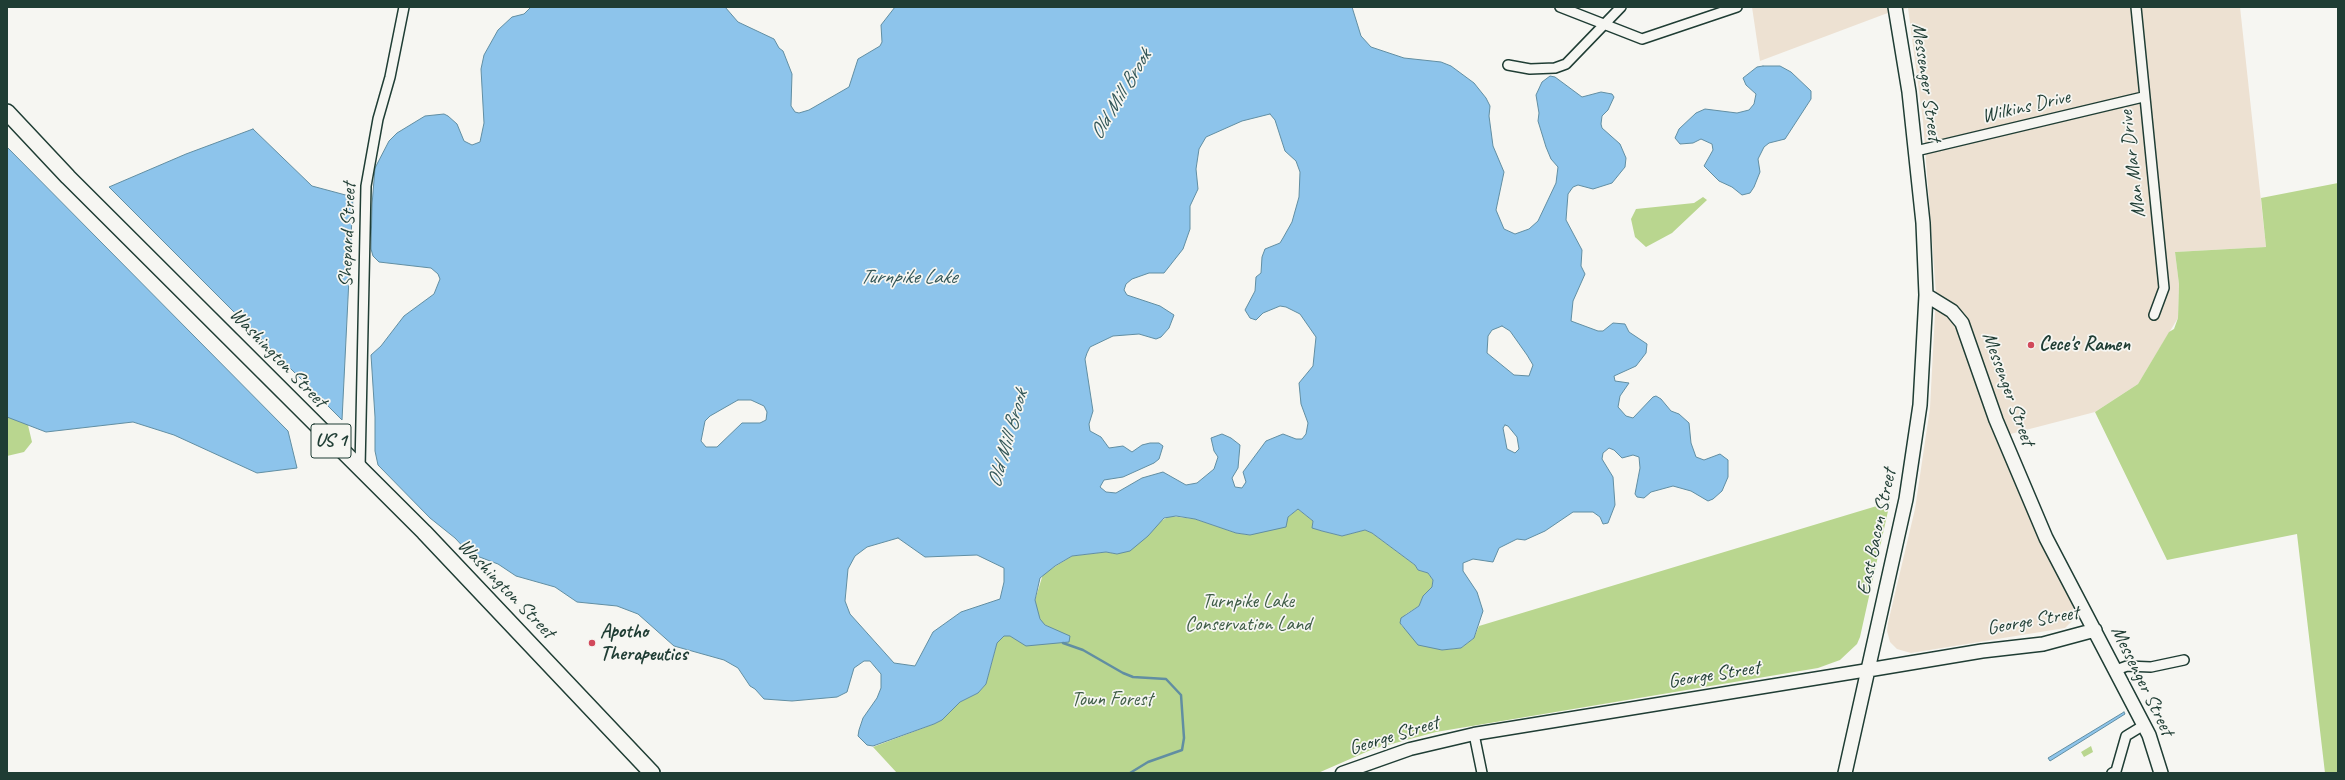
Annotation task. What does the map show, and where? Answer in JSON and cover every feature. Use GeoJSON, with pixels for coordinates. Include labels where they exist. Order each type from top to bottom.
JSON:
{"type":"FeatureCollection","features":[{"type":"Feature","properties":{"kind":"main road","name":"Messenger Street"},"geometry":{"type":"LineString","coordinates":[[1895,7],[1916,151],[1923,223],[1926,295],[1952,311],[1962,323],[1996,420],[2046,538],[2151,738],[2161,773]]}},
{"type":"Feature","properties":{"kind":"main road","name":"Washington Street"},"geometry":{"type":"LineString","coordinates":[[7,112],[68,177],[241,348],[322,432],[360,468],[525,638],[652,773]]}},
{"type":"Feature","properties":{"kind":"main road","name":"East Bacon Street"},"geometry":{"type":"LineString","coordinates":[[1845,773],[1897,545],[1914,455],[1920,405],[1926,295]]}},
{"type":"Feature","properties":{"kind":"main road","name":"George Street"},"geometry":{"type":"LineString","coordinates":[[1868,670],[1982,651],[2043,644],[2095,630]]}},
{"type":"Feature","properties":{"kind":"street","name":"Shepard Street"},"geometry":{"type":"LineString","coordinates":[[360,468],[366,186],[378,119],[390,76],[404,7]]}},
{"type":"Feature","properties":{"kind":"street"},"geometry":{"type":"LineString","coordinates":[[1560,7],[1642,39],[1737,7]]}},
{"type":"Feature","properties":{"kind":"street"},"geometry":{"type":"LineString","coordinates":[[1508,65],[1530,69],[1555,68],[1566,64],[1621,7]]}},
{"type":"Feature","properties":{"kind":"street","name":"Man Mar Drive"},"geometry":{"type":"LineString","coordinates":[[2136,7],[2164,288],[2154,315]]}},
{"type":"Feature","properties":{"kind":"street","name":"Wilkins Drive"},"geometry":{"type":"LineString","coordinates":[[1916,151],[2144,97]]}},
{"type":"Feature","properties":{"kind":"street"},"geometry":{"type":"LineString","coordinates":[[2116,670],[2127,666],[2151,667],[2184,660]]}},
{"type":"Feature","properties":{"kind":"street","name":"George Street"},"geometry":{"type":"LineString","coordinates":[[1342,773],[1410,749],[1474,734],[1868,670]]}},
{"type":"Feature","properties":{"kind":"street"},"geometry":{"type":"LineString","coordinates":[[2112,773],[2116,771],[2126,736],[2144,725]]}},
{"type":"Feature","properties":{"kind":"street"},"geometry":{"type":"LineString","coordinates":[[1474,734],[1482,773]]}},
{"type":"Feature","properties":{"kind":"shaded area"},"geometry":{"type":"Polygon","coordinates":[[[1752,7],[2240,7],[2266,247],[2175,252],[2179,284],[2178,318],[2138,384],[2095,412],[1995,438],[2073,607],[2072,621],[2065,628],[1911,653],[1897,649],[1890,642],[1887,631],[1888,623],[1915,509],[1930,408],[1936,294],[1923,121],[1908,8],[1885,14],[1760,61],[1752,7]]]}},
{"type":"Feature","properties":{"kind":"green space"},"geometry":{"type":"Polygon","coordinates":[[[2338,183],[2338,773],[2325,773],[2297,534],[2167,560],[2095,412],[2138,384],[2169,332],[2174,329],[2178,318],[2179,284],[2175,252],[2266,247],[2261,198],[2338,183]]]}},
{"type":"Feature","properties":{"kind":"green space"},"geometry":{"type":"Polygon","coordinates":[[[1703,197],[1707,200],[1672,233],[1646,247],[1635,237],[1631,219],[1636,209],[1694,203],[1703,197]]]}},
{"type":"Feature","properties":{"kind":"green space"},"geometry":{"type":"Polygon","coordinates":[[[7,407],[27,421],[32,442],[24,452],[7,456],[7,407]]]}},
{"type":"Feature","properties":{"kind":"green space","name":"Town Forest"},"geometry":{"type":"Polygon","coordinates":[[[1890,502],[1860,637],[1857,644],[1840,660],[1818,668],[1436,732],[1373,749],[1318,773],[897,773],[873,747],[942,720],[960,702],[978,693],[986,684],[997,643],[1004,636],[1010,636],[1026,645],[1034,645],[1053,629],[1042,623],[1036,609],[1035,600],[1043,574],[1072,556],[1106,552],[1117,554],[1148,536],[1159,522],[1170,516],[1195,519],[1236,533],[1250,535],[1287,521],[1288,517],[1298,509],[1313,521],[1312,528],[1342,536],[1365,530],[1372,533],[1415,565],[1418,570],[1428,573],[1433,580],[1432,588],[1423,596],[1419,606],[1406,614],[1401,625],[1409,633],[1442,650],[1461,648],[1474,638],[1479,626],[1890,502]]]}},
{"type":"Feature","properties":{"kind":"green space"},"geometry":{"type":"Polygon","coordinates":[[[2091,746],[2093,752],[2084,757],[2081,752],[2091,746]]]}},
{"type":"Feature","properties":{"kind":"water","name":"Turnpike Lake"},"geometry":{"type":"Polygon","coordinates":[[[531,7],[725,7],[738,22],[774,39],[779,48],[783,51],[792,74],[791,106],[795,112],[799,113],[809,110],[849,87],[858,59],[880,46],[882,42],[881,25],[895,7],[1352,7],[1361,36],[1371,47],[1404,58],[1441,62],[1451,66],[1474,83],[1486,98],[1490,106],[1489,116],[1493,146],[1504,172],[1496,210],[1504,229],[1515,234],[1529,229],[1538,221],[1556,183],[1558,167],[1551,159],[1538,121],[1539,113],[1536,95],[1542,82],[1550,76],[1555,77],[1582,97],[1601,92],[1612,94],[1614,97],[1608,110],[1602,116],[1601,124],[1602,128],[1620,144],[1626,158],[1625,167],[1612,183],[1593,189],[1578,185],[1573,187],[1568,194],[1566,220],[1582,250],[1581,266],[1585,274],[1573,301],[1571,321],[1598,331],[1603,331],[1613,323],[1625,324],[1629,332],[1647,344],[1646,353],[1636,366],[1614,376],[1615,381],[1629,383],[1620,396],[1618,407],[1626,416],[1633,418],[1653,397],[1656,396],[1661,399],[1671,411],[1679,414],[1689,423],[1691,443],[1696,457],[1704,460],[1720,454],[1728,460],[1728,477],[1722,491],[1713,499],[1708,501],[1691,491],[1673,486],[1651,492],[1644,498],[1637,497],[1635,494],[1640,468],[1639,457],[1633,455],[1622,458],[1614,450],[1609,448],[1603,453],[1602,459],[1613,477],[1615,505],[1608,523],[1603,524],[1600,517],[1593,512],[1573,512],[1545,531],[1525,540],[1517,539],[1499,548],[1493,562],[1473,559],[1463,563],[1463,571],[1477,592],[1483,611],[1474,638],[1461,648],[1442,650],[1418,645],[1400,623],[1401,618],[1419,606],[1423,596],[1432,587],[1433,580],[1428,573],[1418,570],[1415,565],[1372,533],[1365,530],[1342,536],[1312,528],[1313,521],[1298,509],[1288,517],[1286,527],[1250,535],[1236,533],[1195,519],[1176,516],[1164,518],[1148,536],[1130,551],[1117,554],[1106,552],[1072,556],[1055,566],[1040,578],[1035,600],[1040,619],[1045,625],[1070,636],[1069,642],[1026,646],[1010,636],[1004,636],[997,643],[986,684],[978,693],[960,702],[942,720],[934,724],[873,746],[867,745],[858,736],[859,730],[863,718],[877,698],[881,688],[881,674],[870,661],[864,661],[854,668],[847,692],[837,697],[792,701],[764,699],[755,689],[750,686],[738,668],[724,660],[674,646],[638,614],[617,606],[577,602],[555,587],[516,576],[498,564],[469,553],[455,538],[430,518],[378,465],[375,451],[375,417],[371,355],[381,346],[404,316],[434,294],[440,279],[438,274],[431,268],[379,262],[373,256],[371,249],[372,205],[375,168],[389,141],[397,133],[425,116],[444,114],[457,124],[464,141],[472,145],[480,142],[484,123],[481,69],[484,55],[498,30],[512,17],[524,14],[531,7]],[[1270,114],[1242,121],[1206,137],[1199,149],[1196,169],[1198,189],[1190,206],[1190,229],[1183,249],[1164,273],[1149,273],[1132,279],[1126,284],[1124,290],[1127,295],[1160,306],[1174,315],[1169,328],[1161,337],[1156,339],[1139,334],[1113,336],[1090,347],[1087,353],[1085,359],[1093,411],[1089,424],[1090,431],[1101,437],[1109,448],[1123,446],[1132,452],[1142,445],[1150,443],[1159,443],[1163,446],[1159,459],[1154,463],[1123,477],[1104,480],[1100,487],[1106,492],[1116,493],[1142,478],[1163,472],[1186,485],[1197,483],[1214,469],[1218,457],[1214,451],[1211,438],[1222,434],[1231,438],[1240,445],[1238,468],[1232,478],[1235,487],[1242,488],[1246,482],[1243,472],[1266,441],[1283,434],[1296,439],[1302,439],[1306,434],[1308,423],[1301,404],[1299,383],[1313,366],[1316,337],[1300,314],[1286,307],[1280,306],[1263,313],[1256,320],[1250,318],[1245,310],[1255,291],[1256,277],[1261,273],[1262,257],[1265,249],[1280,243],[1292,222],[1299,197],[1300,172],[1296,161],[1285,151],[1275,120],[1270,114]],[[1502,326],[1492,330],[1488,336],[1487,353],[1514,375],[1529,376],[1533,365],[1510,331],[1502,326]],[[738,400],[710,416],[705,421],[701,441],[706,447],[717,447],[742,423],[760,423],[766,420],[767,412],[764,406],[751,400],[738,400]],[[1505,425],[1503,428],[1507,449],[1515,453],[1519,449],[1517,437],[1508,426],[1505,425]],[[898,538],[867,547],[855,556],[848,569],[845,601],[850,614],[894,663],[915,666],[933,632],[961,612],[1000,599],[1004,582],[1004,568],[977,555],[925,557],[898,538]]]}},
{"type":"Feature","properties":{"kind":"water"},"geometry":{"type":"Polygon","coordinates":[[[1780,66],[1791,72],[1811,91],[1811,99],[1785,139],[1769,143],[1764,147],[1758,159],[1760,172],[1754,187],[1750,193],[1742,195],[1732,187],[1719,181],[1704,166],[1713,150],[1712,144],[1701,139],[1693,143],[1680,144],[1675,138],[1679,129],[1696,113],[1705,109],[1737,113],[1749,110],[1754,104],[1756,94],[1746,85],[1743,78],[1757,67],[1780,66]]]}},
{"type":"Feature","properties":{"kind":"water"},"geometry":{"type":"Polygon","coordinates":[[[253,129],[312,186],[353,197],[342,420],[109,187],[186,154],[253,129]]]}},
{"type":"Feature","properties":{"kind":"water"},"geometry":{"type":"Polygon","coordinates":[[[7,147],[288,431],[297,468],[257,473],[174,435],[133,422],[46,432],[7,417],[7,147]]]}},
{"type":"Feature","properties":{"kind":"water"},"geometry":{"type":"Polygon","coordinates":[[[2124,712],[2125,714],[2050,761],[2048,758],[2124,712]]]}},
{"type":"Feature","properties":{"kind":"waterway","name":"Old Mill Brook"},"geometry":{"type":"LineString","coordinates":[[1063,643],[1083,650],[1123,673],[1133,677],[1166,679],[1181,695],[1184,738],[1182,750],[1148,762],[1130,773]]}},
{"type":"Feature","properties":{"kind":"place","name":"Cece's Ramen"},"geometry":{"type":"Point","coordinates":[2031,345]}},
{"type":"Feature","properties":{"kind":"place","name":"Apotho Therapeutics"},"geometry":{"type":"Point","coordinates":[592,643]}},
{"type":"Feature","properties":{"kind":"park label","name":"Turnpike Lake Conservation Land"},"geometry":{"type":"Point","coordinates":[1248,614]}}]}
